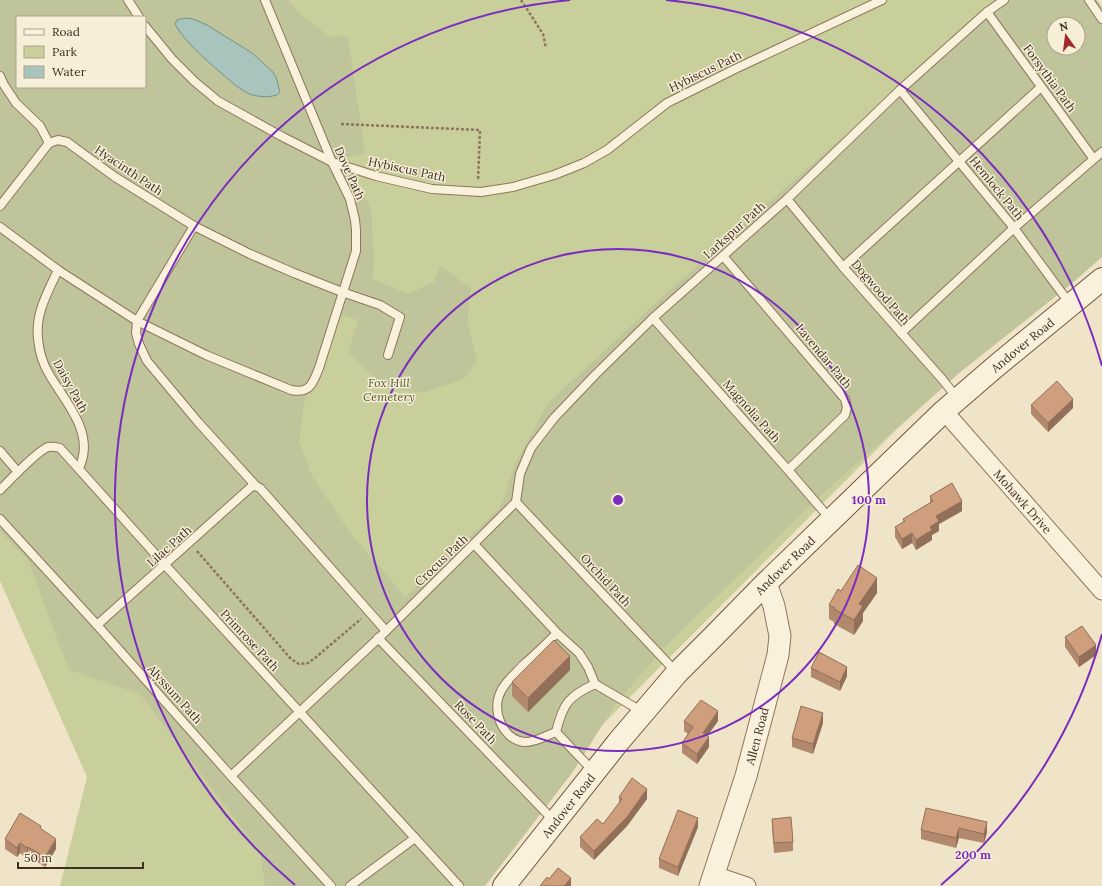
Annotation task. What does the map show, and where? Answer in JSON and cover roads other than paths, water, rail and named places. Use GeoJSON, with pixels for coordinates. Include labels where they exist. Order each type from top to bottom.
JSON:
{"type":"FeatureCollection","features":[{"type":"Feature","properties":{"kind":"main road","name":"Andover Road"},"geometry":{"type":"LineString","coordinates":[[504,886],[594,772],[644,712],[678,674],[766,583],[951,405],[1102,279]]}},
{"type":"Feature","properties":{"kind":"street","name":"Mohawk Drive"},"geometry":{"type":"LineString","coordinates":[[951,405],[1102,591]]}},
{"type":"Feature","properties":{"kind":"street","name":"Allen Road"},"geometry":{"type":"LineString","coordinates":[[712,881],[746,776],[778,655],[780,636],[774,606],[766,583]]}},
{"type":"Feature","properties":{"kind":"street"},"geometry":{"type":"LineString","coordinates":[[712,881],[747,886]]}},
{"type":"Feature","properties":{"kind":"lane"},"geometry":{"type":"LineString","coordinates":[[128,0],[138,16]]}},
{"type":"Feature","properties":{"kind":"lane","name":"Dove Path"},"geometry":{"type":"LineString","coordinates":[[137,321],[206,355],[291,390],[300,391],[309,388],[313,384],[356,251],[356,230],[350,200],[332,162],[266,0]]}},
{"type":"Feature","properties":{"kind":"lane","name":"Hybiscus Path"},"geometry":{"type":"LineString","coordinates":[[146,27],[172,60],[218,101],[332,162],[376,176],[432,189],[478,191],[513,187],[554,175],[584,163],[607,150],[667,103],[735,69],[882,0]]}},
{"type":"Feature","properties":{"kind":"lane","name":"Larkspur Path"},"geometry":{"type":"LineString","coordinates":[[516,502],[520,474],[531,448],[554,418],[569,402],[653,318],[787,199],[900,90],[986,12],[1004,0]]}},
{"type":"Feature","properties":{"kind":"lane"},"geometry":{"type":"LineString","coordinates":[[1089,0],[1102,19]]}},
{"type":"Feature","properties":{"kind":"lane","name":"Forsythia Path"},"geometry":{"type":"LineString","coordinates":[[986,12],[1093,158]]}},
{"type":"Feature","properties":{"kind":"lane"},"geometry":{"type":"LineString","coordinates":[[0,76],[16,103],[40,126],[49,143],[0,206]]}},
{"type":"Feature","properties":{"kind":"lane"},"geometry":{"type":"LineString","coordinates":[[843,267],[959,160],[1042,87]]}},
{"type":"Feature","properties":{"kind":"lane","name":"Hemlock Path"},"geometry":{"type":"LineString","coordinates":[[900,90],[1014,228],[1071,305]]}},
{"type":"Feature","properties":{"kind":"lane","name":"Hyacinth Path"},"geometry":{"type":"LineString","coordinates":[[49,143],[58,140],[67,142],[115,177],[194,226],[250,254],[342,292],[380,305],[400,317],[388,355]]}},
{"type":"Feature","properties":{"kind":"lane"},"geometry":{"type":"LineString","coordinates":[[901,333],[1014,228],[1093,158],[1102,152]]}},
{"type":"Feature","properties":{"kind":"lane","name":"Dogwood Path"},"geometry":{"type":"LineString","coordinates":[[787,199],[843,267],[942,379],[951,405]]}},
{"type":"Feature","properties":{"kind":"lane"},"geometry":{"type":"LineString","coordinates":[[194,226],[137,321],[136,333],[139,344],[147,361],[198,422],[256,486],[260,488],[369,613],[382,635]]}},
{"type":"Feature","properties":{"kind":"lane"},"geometry":{"type":"LineString","coordinates":[[0,228],[58,270],[137,321]]}},
{"type":"Feature","properties":{"kind":"lane","name":"Lavendar Path"},"geometry":{"type":"LineString","coordinates":[[723,256],[845,399],[847,407],[845,415],[788,470]]}},
{"type":"Feature","properties":{"kind":"lane","name":"Daisy Path"},"geometry":{"type":"LineString","coordinates":[[58,270],[42,305],[39,317],[38,339],[48,373],[72,408],[80,428],[84,446],[83,458],[79,468]]}},
{"type":"Feature","properties":{"kind":"lane","name":"Magnolia Path"},"geometry":{"type":"LineString","coordinates":[[653,318],[831,520]]}},
{"type":"Feature","properties":{"kind":"lane","name":"Primrose Path"},"geometry":{"type":"LineString","coordinates":[[18,472],[46,448],[54,446],[66,452],[165,566],[459,886]]}},
{"type":"Feature","properties":{"kind":"lane"},"geometry":{"type":"LineString","coordinates":[[0,450],[18,472],[0,490]]}},
{"type":"Feature","properties":{"kind":"lane","name":"Lilac Path"},"geometry":{"type":"LineString","coordinates":[[97,625],[165,566],[251,487],[256,486]]}},
{"type":"Feature","properties":{"kind":"lane","name":"Crocus Path"},"geometry":{"type":"LineString","coordinates":[[231,776],[382,635],[516,502]]}},
{"type":"Feature","properties":{"kind":"lane","name":"Orchid Path"},"geometry":{"type":"LineString","coordinates":[[516,502],[678,674]]}},
{"type":"Feature","properties":{"kind":"lane","name":"Alyssum Path"},"geometry":{"type":"LineString","coordinates":[[0,519],[331,886]]}},
{"type":"Feature","properties":{"kind":"lane"},"geometry":{"type":"LineString","coordinates":[[474,544],[557,633],[579,654],[588,667],[595,684],[644,712]]}},
{"type":"Feature","properties":{"kind":"lane"},"geometry":{"type":"LineString","coordinates":[[556,732],[534,741],[525,742],[514,738],[506,732],[499,717],[496,703],[501,690],[511,677],[557,633]]}},
{"type":"Feature","properties":{"kind":"lane","name":"Rose Path"},"geometry":{"type":"LineString","coordinates":[[382,635],[555,822]]}},
{"type":"Feature","properties":{"kind":"lane"},"geometry":{"type":"LineString","coordinates":[[556,732],[560,717],[570,699],[580,691],[595,684]]}},
{"type":"Feature","properties":{"kind":"lane"},"geometry":{"type":"LineString","coordinates":[[556,732],[594,772]]}},
{"type":"Feature","properties":{"kind":"lane"},"geometry":{"type":"LineString","coordinates":[[350,886],[415,838]]}},
{"type":"Feature","properties":{"kind":"water"},"geometry":{"type":"Polygon","coordinates":[[[185,18],[193,19],[207,25],[252,53],[272,71],[276,77],[280,92],[273,96],[256,96],[234,84],[195,50],[179,31],[175,24],[177,20],[185,18]]]}},
{"type":"Feature","properties":{"kind":"park label","name":"Fox Hill Cemetery"},"geometry":{"type":"Point","coordinates":[389,389]}}]}
